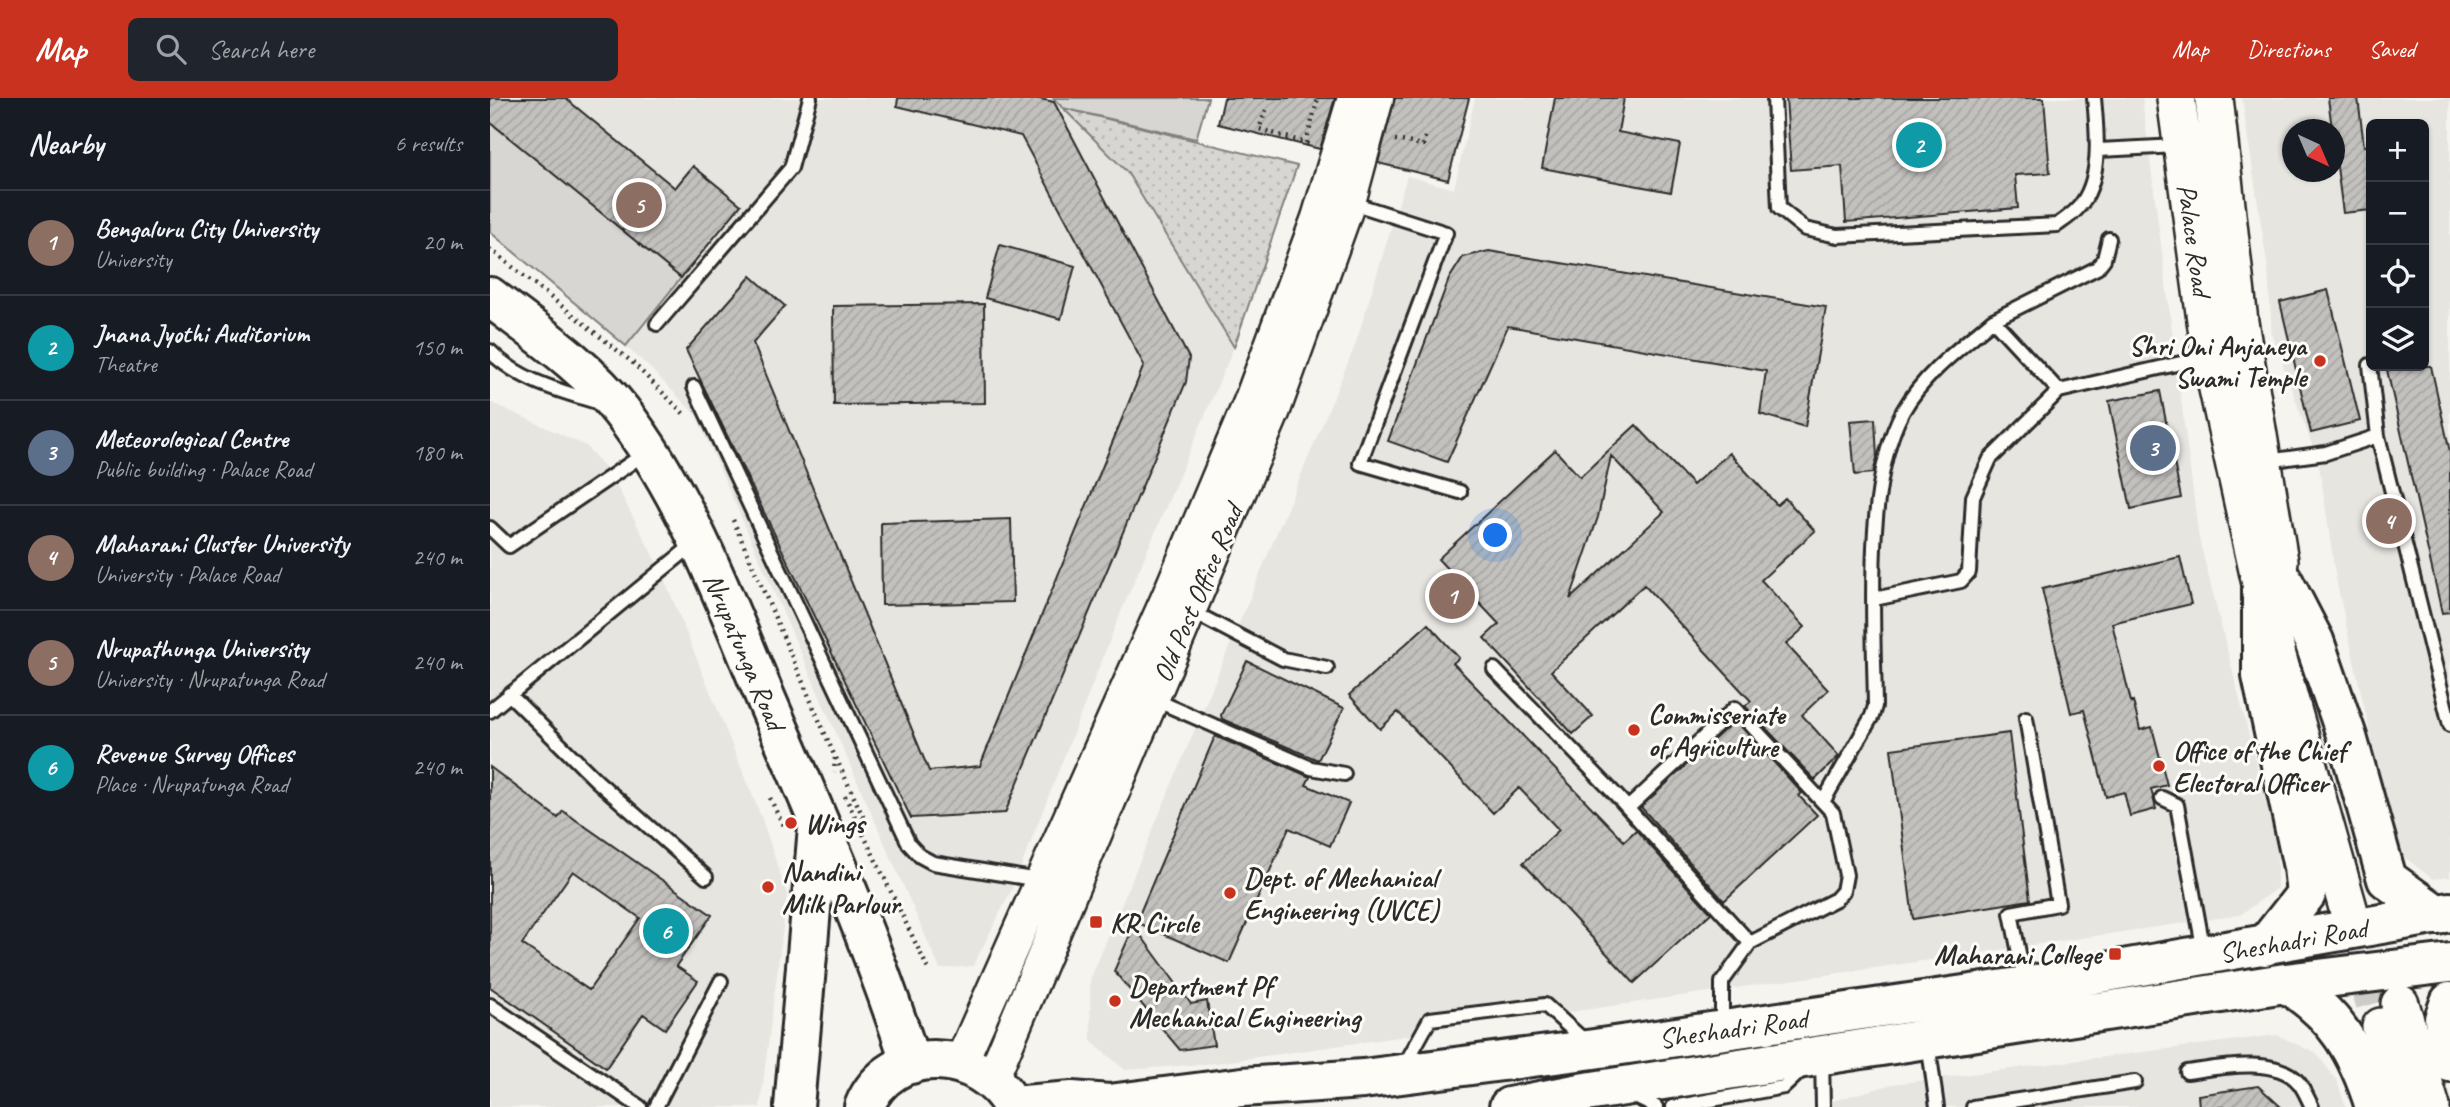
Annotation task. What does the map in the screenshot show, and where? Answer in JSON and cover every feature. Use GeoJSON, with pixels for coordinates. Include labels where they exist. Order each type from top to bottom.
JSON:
{"type":"FeatureCollection","features":[{"type":"Feature","properties":{"kind":"main road","name":"Palace Road"},"geometry":{"type":"LineString","coordinates":[[2176,98],[2211,356],[2272,583]]}},
{"type":"Feature","properties":{"kind":"main road","name":"Palace Road"},"geometry":{"type":"LineString","coordinates":[[2214,98],[2239,322],[2263,462],[2272,583]]}},
{"type":"Feature","properties":{"kind":"main road","name":"Nrupatunga Road"},"geometry":{"type":"LineString","coordinates":[[490,297],[597,383],[650,450],[698,540],[818,821],[881,972],[911,1064]]}},
{"type":"Feature","properties":{"kind":"main road"},"geometry":{"type":"LineString","coordinates":[[2272,583],[2277,656],[2362,912]]}},
{"type":"Feature","properties":{"kind":"main road"},"geometry":{"type":"LineString","coordinates":[[2272,583],[2319,653],[2347,737],[2387,879],[2443,914]]}},
{"type":"Feature","properties":{"kind":"main road"},"geometry":{"type":"LineString","coordinates":[[2265,946],[2306,894],[2262,676],[2272,583]]}},
{"type":"Feature","properties":{"kind":"main road"},"geometry":{"type":"LineString","coordinates":[[794,1107],[818,821]]}},
{"type":"Feature","properties":{"kind":"main road","name":"Sheshadri Road"},"geometry":{"type":"LineString","coordinates":[[911,1064],[937,1059],[995,1089],[1109,1104],[1242,1087],[1363,1079],[1594,1049],[2025,986],[2443,914]]}},
{"type":"Feature","properties":{"kind":"main road","name":"Sheshadri Road"},"geometry":{"type":"LineString","coordinates":[[1509,1107],[1569,1101],[1615,1087],[2285,983],[2450,963]]}},
{"type":"Feature","properties":{"kind":"main road"},"geometry":{"type":"LineString","coordinates":[[2285,983],[2312,999],[2336,1027],[2363,1069],[2375,1107]]}},
{"type":"Feature","properties":{"kind":"main road"},"geometry":{"type":"LineString","coordinates":[[2450,1002],[2444,1019],[2450,1062]]}},
{"type":"Feature","properties":{"kind":"main road"},"geometry":{"type":"LineString","coordinates":[[2404,1107],[2388,1007],[2431,1107]]}},
{"type":"Feature","properties":{"kind":"main road"},"geometry":{"type":"LineString","coordinates":[[864,1107],[868,1098],[888,1076],[911,1064]]}},
{"type":"Feature","properties":{"kind":"street","name":"Old Post Office Road"},"geometry":{"type":"LineString","coordinates":[[995,1089],[1043,881],[1168,597],[1260,376],[1318,218],[1354,98]]}},
{"type":"Feature","properties":{"kind":"street","name":"Old Post Office Road"},"geometry":{"type":"LineString","coordinates":[[995,1089],[1153,698],[1274,410],[1349,202],[1377,98]]}},
{"type":"Feature","properties":{"kind":"lane"},"geometry":{"type":"LineString","coordinates":[[657,324],[791,168],[810,98]]}},
{"type":"Feature","properties":{"kind":"lane"},"geometry":{"type":"LineString","coordinates":[[1774,98],[1779,208],[1805,229],[1837,236],[2057,225],[2080,207],[2099,150],[2094,98]]}},
{"type":"Feature","properties":{"kind":"lane"},"geometry":{"type":"LineString","coordinates":[[2099,150],[2182,145]]}},
{"type":"Feature","properties":{"kind":"lane"},"geometry":{"type":"LineString","coordinates":[[1349,202],[1446,233],[1360,463],[1460,492]]}},
{"type":"Feature","properties":{"kind":"lane"},"geometry":{"type":"LineString","coordinates":[[1823,802],[1872,716],[1874,526],[1891,441],[1903,412],[1948,358],[1993,320],[2097,268],[2104,258],[2109,239]]}},
{"type":"Feature","properties":{"kind":"lane"},"geometry":{"type":"LineString","coordinates":[[1993,320],[2059,391]]}},
{"type":"Feature","properties":{"kind":"lane"},"geometry":{"type":"LineString","coordinates":[[490,351],[503,365],[544,386],[620,410]]}},
{"type":"Feature","properties":{"kind":"lane"},"geometry":{"type":"LineString","coordinates":[[1874,599],[1961,582],[1969,572],[1969,530],[1973,498],[1990,459],[2059,391],[2211,356]]}},
{"type":"Feature","properties":{"kind":"lane"},"geometry":{"type":"LineString","coordinates":[[2371,371],[2378,436],[2450,725]]}},
{"type":"Feature","properties":{"kind":"lane"},"geometry":{"type":"LineString","coordinates":[[694,387],[909,845],[920,856],[933,863],[1043,881]]}},
{"type":"Feature","properties":{"kind":"lane"},"geometry":{"type":"LineString","coordinates":[[2263,462],[2326,453],[2378,436]]}},
{"type":"Feature","properties":{"kind":"lane"},"geometry":{"type":"LineString","coordinates":[[490,528],[509,546],[650,450]]}},
{"type":"Feature","properties":{"kind":"lane"},"geometry":{"type":"LineString","coordinates":[[490,711],[698,540]]}},
{"type":"Feature","properties":{"kind":"lane"},"geometry":{"type":"LineString","coordinates":[[1191,610],[1283,659],[1326,668]]}},
{"type":"Feature","properties":{"kind":"lane"},"geometry":{"type":"LineString","coordinates":[[1494,669],[1628,808],[1750,943]]}},
{"type":"Feature","properties":{"kind":"lane"},"geometry":{"type":"LineString","coordinates":[[509,694],[597,781],[706,877]]}},
{"type":"Feature","properties":{"kind":"lane"},"geometry":{"type":"LineString","coordinates":[[1153,698],[1311,768],[1344,774]]}},
{"type":"Feature","properties":{"kind":"lane"},"geometry":{"type":"LineString","coordinates":[[1628,808],[1735,708],[1833,813],[1846,875],[1843,891],[1836,899],[1750,943],[1721,982],[1723,1029]]}},
{"type":"Feature","properties":{"kind":"lane"},"geometry":{"type":"LineString","coordinates":[[2025,986],[2011,913],[2058,904],[2026,718]]}},
{"type":"Feature","properties":{"kind":"lane"},"geometry":{"type":"LineString","coordinates":[[2162,798],[2177,805],[2205,956]]}},
{"type":"Feature","properties":{"kind":"lane"},"geometry":{"type":"LineString","coordinates":[[656,1107],[721,981]]}},
{"type":"Feature","properties":{"kind":"lane"},"geometry":{"type":"LineString","coordinates":[[490,1005],[640,1107]]}},
{"type":"Feature","properties":{"kind":"lane"},"geometry":{"type":"LineString","coordinates":[[1928,1038],[1937,1107]]}},
{"type":"Feature","properties":{"kind":"lane"},"geometry":{"type":"LineString","coordinates":[[1673,1107],[1784,1087],[1820,1056]]}},
{"type":"Feature","properties":{"kind":"lane"},"geometry":{"type":"LineString","coordinates":[[1820,1056],[1823,1107]]}},
{"type":"Feature","properties":{"kind":"lane"},"geometry":{"type":"LineString","coordinates":[[2187,1072],[2242,1064],[2280,1071],[2298,1081],[2312,1107]]}},
{"type":"Feature","properties":{"kind":"lane"},"geometry":{"type":"LineString","coordinates":[[1973,1107],[2135,1082]]}},
{"type":"Feature","properties":{"kind":"lane"},"geometry":{"type":"LineString","coordinates":[[1615,1087],[1656,1107]]}},
{"type":"Feature","properties":{"kind":"path"},"geometry":{"type":"LineString","coordinates":[[1266,110],[1259,129],[1307,143],[1318,98]]}},
{"type":"Feature","properties":{"kind":"path"},"geometry":{"type":"LineString","coordinates":[[1368,135],[1423,145],[1426,133]]}},
{"type":"Feature","properties":{"kind":"path"},"geometry":{"type":"LineString","coordinates":[[490,249],[632,362],[685,415],[690,425]]}},
{"type":"Feature","properties":{"kind":"path"},"geometry":{"type":"LineString","coordinates":[[733,518],[865,821]]}},
{"type":"Feature","properties":{"kind":"path"},"geometry":{"type":"LineString","coordinates":[[835,757],[832,769],[838,781]]}},
{"type":"Feature","properties":{"kind":"path"},"geometry":{"type":"LineString","coordinates":[[844,794],[928,969]]}},
{"type":"Feature","properties":{"kind":"shaded area"},"geometry":{"type":"Polygon","coordinates":[[[490,98],[1208,98],[1196,139],[1065,109],[1127,172],[1234,347],[1116,624],[1013,887],[973,966],[940,969],[696,415],[645,363],[490,232],[490,98]]]}},
{"type":"Feature","properties":{"kind":"shaded area"},"geometry":{"type":"Polygon","coordinates":[[[1053,98],[1208,98],[1196,139],[1063,108],[1053,98]]]}},
{"type":"Feature","properties":{"kind":"shaded area"},"geometry":{"type":"Polygon","coordinates":[[[1475,98],[2142,98],[2199,539],[2277,846],[2277,888],[2240,915],[1563,1013],[1544,997],[1425,1012],[1412,1035],[1216,1063],[1125,1070],[1091,1041],[1090,980],[1355,346],[1407,176],[1454,189],[1475,98]]]}},
{"type":"Feature","properties":{"kind":"shaded area"},"geometry":{"type":"Polygon","coordinates":[[[2242,98],[2450,98],[2450,877],[2433,879],[2396,851],[2336,579],[2319,464],[2272,335],[2268,270],[2242,98]]]}},
{"type":"Feature","properties":{"kind":"shaded area"},"geometry":{"type":"Polygon","coordinates":[[[1063,108],[1297,166],[1234,347],[1127,172],[1063,108]]]}},
{"type":"Feature","properties":{"kind":"shaded area"},"geometry":{"type":"Polygon","coordinates":[[[490,122],[681,278],[626,346],[490,232],[490,122]]]}},
{"type":"Feature","properties":{"kind":"shaded area"},"geometry":{"type":"Polygon","coordinates":[[[490,402],[586,446],[611,475],[661,571],[762,819],[787,895],[760,1107],[490,1107],[490,402]]]}},
{"type":"Feature","properties":{"kind":"shaded area"},"geometry":{"type":"Polygon","coordinates":[[[2277,1035],[2317,1054],[2337,1081],[2346,1107],[1811,1107],[1893,1084],[2277,1035]]]}},
{"type":"Feature","properties":{"kind":"building"},"geometry":{"type":"Polygon","coordinates":[[[490,98],[565,98],[675,188],[693,166],[741,205],[681,278],[490,122],[490,98]]]}},
{"type":"Feature","properties":{"kind":"building"},"geometry":{"type":"Polygon","coordinates":[[[898,98],[1035,98],[1054,102],[1189,358],[1186,382],[1005,813],[911,818],[686,350],[751,276],[785,306],[753,343],[929,771],[980,766],[1144,365],[1021,136],[897,106],[898,98]]]}},
{"type":"Feature","properties":{"kind":"building"},"geometry":{"type":"Polygon","coordinates":[[[1224,98],[1335,98],[1320,149],[1218,124],[1224,98]]]}},
{"type":"Feature","properties":{"kind":"building"},"geometry":{"type":"Polygon","coordinates":[[[1395,98],[1469,98],[1448,180],[1378,163],[1395,98]]]}},
{"type":"Feature","properties":{"kind":"building"},"geometry":{"type":"Polygon","coordinates":[[[1555,98],[1624,98],[1618,132],[1680,144],[1671,192],[1542,168],[1555,98]]]}},
{"type":"Feature","properties":{"kind":"building"},"geometry":{"type":"Polygon","coordinates":[[[1786,98],[2044,98],[2050,173],[2015,175],[2018,208],[1846,222],[1842,166],[1791,170],[1786,98]]]}},
{"type":"Feature","properties":{"kind":"building"},"geometry":{"type":"Polygon","coordinates":[[[2328,98],[2358,98],[2366,146],[2366,211],[2343,213],[2339,182],[2345,182],[2345,119],[2331,119],[2328,98]]]}},
{"type":"Feature","properties":{"kind":"building"},"geometry":{"type":"Polygon","coordinates":[[[1000,245],[1075,266],[1061,319],[985,298],[1000,245]]]}},
{"type":"Feature","properties":{"kind":"building"},"geometry":{"type":"Polygon","coordinates":[[[1489,251],[1826,307],[1805,427],[1760,414],[1766,371],[1508,326],[1447,462],[1388,441],[1449,279],[1463,257],[1489,251]]]}},
{"type":"Feature","properties":{"kind":"building","name":"Shri Oni Anjaneya Swami Temple"},"geometry":{"type":"Polygon","coordinates":[[[2328,290],[2360,421],[2311,433],[2280,302],[2328,290]]]}},
{"type":"Feature","properties":{"kind":"building"},"geometry":{"type":"Polygon","coordinates":[[[984,304],[985,403],[834,405],[833,306],[984,304]]]}},
{"type":"Feature","properties":{"kind":"building"},"geometry":{"type":"Polygon","coordinates":[[[2431,366],[2450,452],[2450,612],[2442,613],[2387,371],[2429,371],[2431,366]]]}},
{"type":"Feature","properties":{"kind":"building"},"geometry":{"type":"Polygon","coordinates":[[[2160,391],[2181,498],[2131,509],[2109,401],[2160,391]]]}},
{"type":"Feature","properties":{"kind":"building"},"geometry":{"type":"Polygon","coordinates":[[[1875,419],[1877,458],[1873,473],[1855,475],[1850,421],[1875,419]]]}},
{"type":"Feature","properties":{"kind":"building"},"geometry":{"type":"Polygon","coordinates":[[[1636,425],[1693,485],[1729,453],[1777,505],[1785,498],[1815,531],[1761,580],[1805,627],[1786,644],[1828,690],[1802,715],[1839,756],[1815,780],[1745,706],[1751,701],[1644,585],[1551,671],[1593,716],[1573,734],[1484,638],[1499,624],[1438,559],[1555,450],[1580,477],[1636,425]],[[1611,456],[1598,517],[1570,599],[1664,512],[1611,456]]]}},
{"type":"Feature","properties":{"kind":"building"},"geometry":{"type":"Polygon","coordinates":[[[1011,519],[1013,602],[882,605],[881,523],[1011,519]]]}},
{"type":"Feature","properties":{"kind":"building"},"geometry":{"type":"Polygon","coordinates":[[[2180,557],[2191,604],[2112,623],[2140,730],[2152,727],[2167,785],[2151,789],[2156,809],[2130,816],[2124,792],[2106,797],[2084,710],[2071,713],[2042,589],[2180,557]]]}},
{"type":"Feature","properties":{"kind":"building"},"geometry":{"type":"Polygon","coordinates":[[[1428,624],[1459,658],[1453,663],[1624,841],[1636,830],[1711,913],[1634,983],[1523,863],[1559,830],[1519,788],[1493,813],[1398,712],[1380,729],[1349,695],[1428,624]]]}},
{"type":"Feature","properties":{"kind":"building"},"geometry":{"type":"Polygon","coordinates":[[[1247,661],[1344,708],[1318,760],[1222,719],[1221,715],[1247,661]]]}},
{"type":"Feature","properties":{"kind":"building"},"geometry":{"type":"Polygon","coordinates":[[[1735,720],[1802,793],[1799,796],[1817,815],[1724,901],[1641,807],[1735,720]]]}},
{"type":"Feature","properties":{"kind":"building"},"geometry":{"type":"Polygon","coordinates":[[[2009,733],[2030,900],[1913,919],[1891,749],[2009,733]]]}},
{"type":"Feature","properties":{"kind":"building"},"geometry":{"type":"Polygon","coordinates":[[[1215,736],[1310,777],[1306,785],[1349,803],[1330,846],[1289,828],[1229,963],[1136,922],[1215,736]]]}},
{"type":"Feature","properties":{"kind":"building"},"geometry":{"type":"Polygon","coordinates":[[[490,767],[558,818],[563,811],[712,915],[676,966],[698,981],[665,1029],[643,1014],[606,1068],[490,987],[490,767]],[[573,871],[522,944],[589,990],[640,918],[573,871]]]}},
{"type":"Feature","properties":{"kind":"building"},"geometry":{"type":"Polygon","coordinates":[[[1134,926],[1191,1004],[1207,1001],[1214,1045],[1180,1050],[1114,971],[1134,926]]]}},
{"type":"Feature","properties":{"kind":"building"},"geometry":{"type":"Polygon","coordinates":[[[2258,1086],[2281,1107],[2199,1107],[2198,1095],[2258,1086]]]}},
{"type":"Feature","properties":{"kind":"tunnel"},"geometry":{"type":"LineString","coordinates":[[2350,915],[2376,1010]]}},
{"type":"Feature","properties":{"kind":"place","name":"Jnana Jyothi Auditorium"},"geometry":{"type":"Point","coordinates":[1919,145]}},
{"type":"Feature","properties":{"kind":"place","name":"Nrupathunga University"},"geometry":{"type":"Point","coordinates":[639,205]}},
{"type":"Feature","properties":{"kind":"place","name":"Shri Oni Anjaneya Swami Temple"},"geometry":{"type":"Point","coordinates":[2320,361]}},
{"type":"Feature","properties":{"kind":"place","name":"Meteorological Centre"},"geometry":{"type":"Point","coordinates":[2153,448]}},
{"type":"Feature","properties":{"kind":"place","name":"Maharani Cluster University"},"geometry":{"type":"Point","coordinates":[2389,521]}},
{"type":"Feature","properties":{"kind":"place","name":"Bengaluru City University"},"geometry":{"type":"Point","coordinates":[1452,596]}},
{"type":"Feature","properties":{"kind":"place","name":"Commisseriate of Agriculture"},"geometry":{"type":"Point","coordinates":[1634,730]}},
{"type":"Feature","properties":{"kind":"place","name":"Office of the Chief Electoral Officer"},"geometry":{"type":"Point","coordinates":[2159,766]}},
{"type":"Feature","properties":{"kind":"place","name":"Wings"},"geometry":{"type":"Point","coordinates":[791,823]}},
{"type":"Feature","properties":{"kind":"place","name":"Nandini Milk Parlour"},"geometry":{"type":"Point","coordinates":[768,887]}},
{"type":"Feature","properties":{"kind":"place","name":"Dept. of Mechanical Engineering (UVCE)"},"geometry":{"type":"Point","coordinates":[1230,893]}},
{"type":"Feature","properties":{"kind":"place","name":"KR Circle"},"geometry":{"type":"Point","coordinates":[1096,922]}},
{"type":"Feature","properties":{"kind":"place","name":"Revenue Survey Offices"},"geometry":{"type":"Point","coordinates":[666,931]}},
{"type":"Feature","properties":{"kind":"place","name":"Maharani College"},"geometry":{"type":"Point","coordinates":[2115,954]}},
{"type":"Feature","properties":{"kind":"place","name":"Department Pf Mechanical Engineering"},"geometry":{"type":"Point","coordinates":[1115,1001]}}]}
